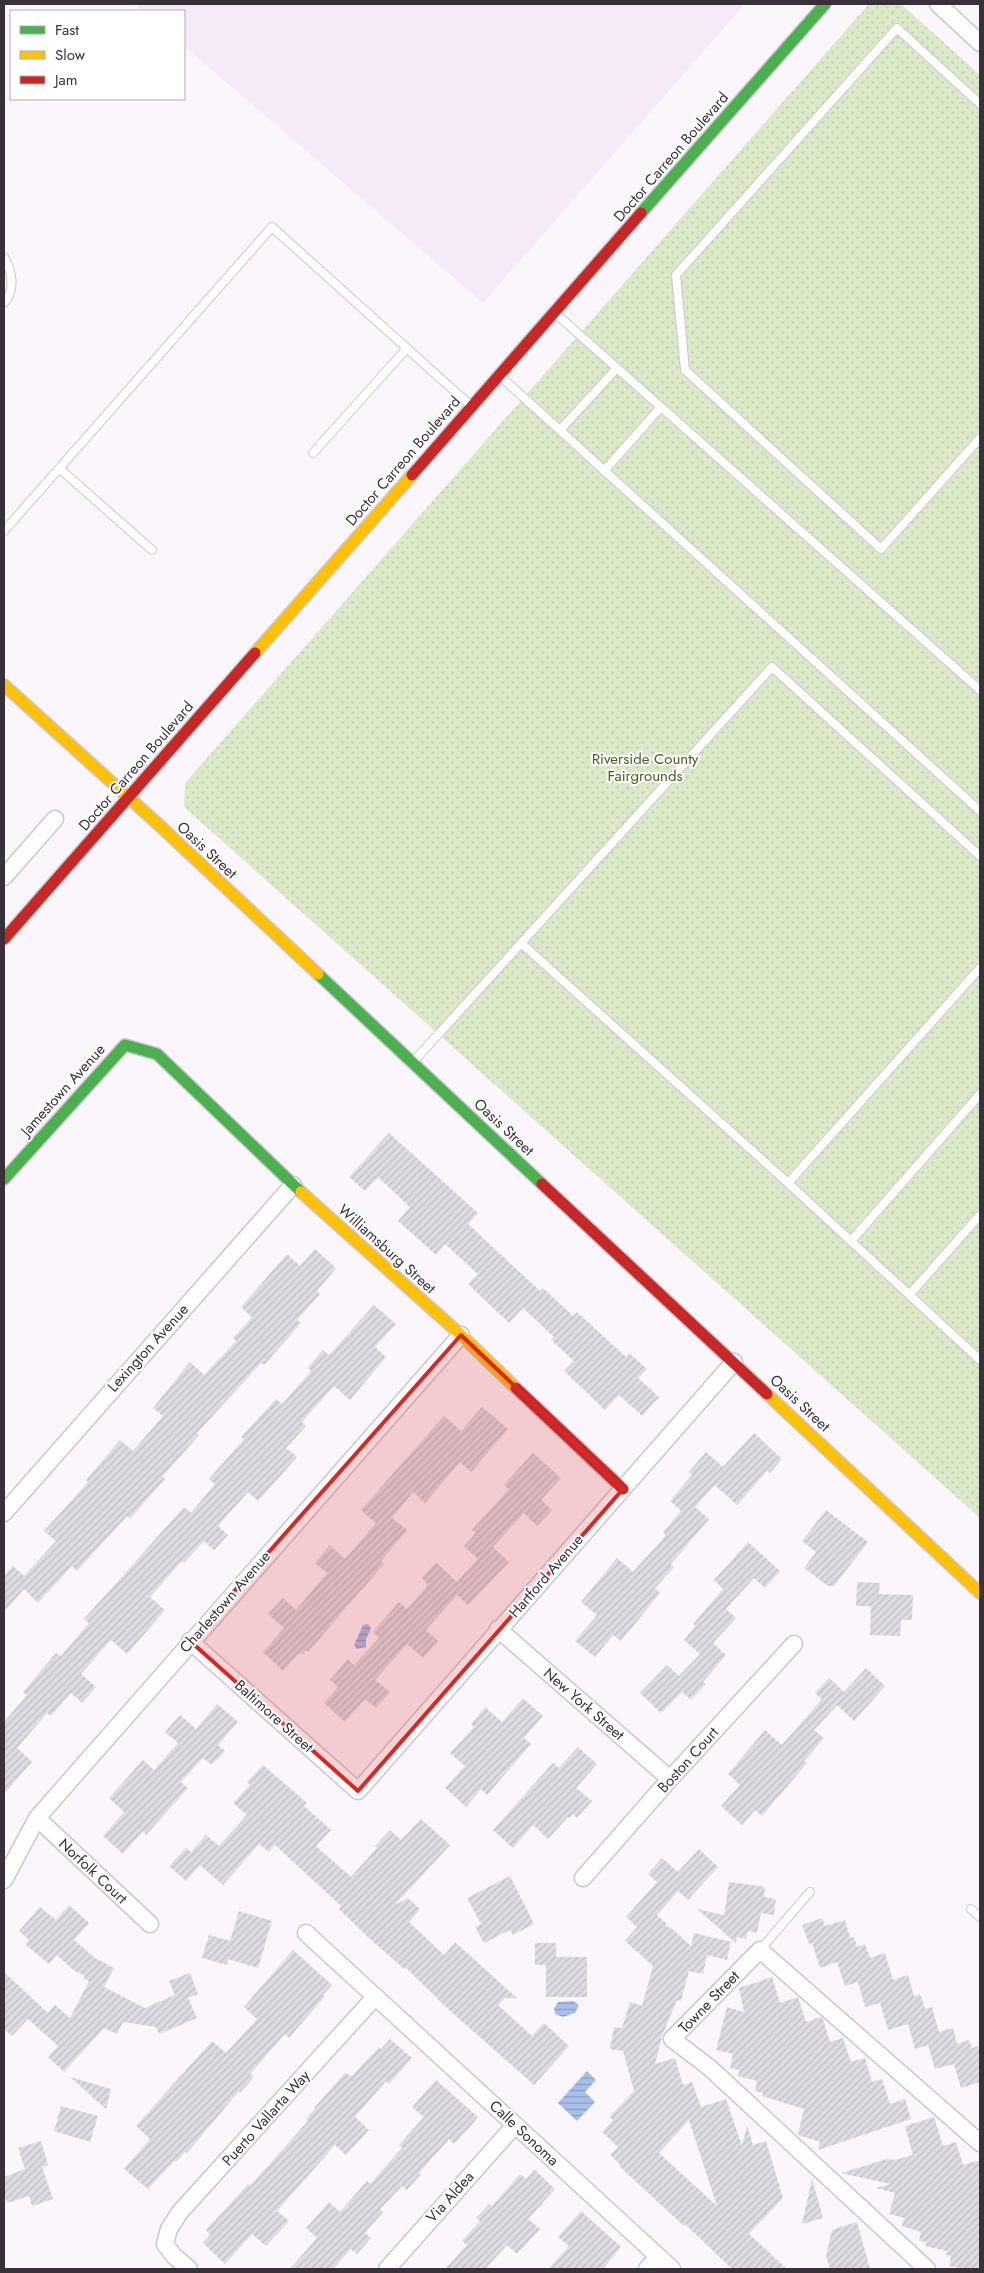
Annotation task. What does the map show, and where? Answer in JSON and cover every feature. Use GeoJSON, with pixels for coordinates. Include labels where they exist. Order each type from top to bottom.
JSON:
{"type":"FeatureCollection","features":[{"type":"Feature","properties":{"kind":"street","name":"Doctor Carreon Boulevard"},"geometry":{"type":"LineString","coordinates":[[4,938],[825,4]]}},
{"type":"Feature","properties":{"kind":"street"},"geometry":{"type":"LineString","coordinates":[[938,4],[979,40]]}},
{"type":"Feature","properties":{"kind":"street","name":"Oasis Street"},"geometry":{"type":"LineString","coordinates":[[4,685],[413,1062],[980,1593]]}},
{"type":"Feature","properties":{"kind":"street"},"geometry":{"type":"LineString","coordinates":[[4,877],[55,819]]}},
{"type":"Feature","properties":{"kind":"street","name":"Jamestown Avenue"},"geometry":{"type":"LineString","coordinates":[[4,1178],[125,1045]]}},
{"type":"Feature","properties":{"kind":"street","name":"Williamsburg Street"},"geometry":{"type":"LineString","coordinates":[[125,1045],[157,1054],[294,1185],[461,1334],[622,1488]]}},
{"type":"Feature","properties":{"kind":"street","name":"Lexington Avenue"},"geometry":{"type":"LineString","coordinates":[[4,1513],[294,1185]]}},
{"type":"Feature","properties":{"kind":"street","name":"Charlestown Avenue"},"geometry":{"type":"LineString","coordinates":[[4,1880],[37,1818],[190,1641],[461,1334]]}},
{"type":"Feature","properties":{"kind":"street","name":"Hartford Avenue"},"geometry":{"type":"LineString","coordinates":[[358,1791],[734,1362]]}},
{"type":"Feature","properties":{"kind":"street","name":"New York Street"},"geometry":{"type":"LineString","coordinates":[[498,1630],[670,1779]]}},
{"type":"Feature","properties":{"kind":"street","name":"Baltimore Street"},"geometry":{"type":"LineString","coordinates":[[190,1641],[358,1791]]}},
{"type":"Feature","properties":{"kind":"street","name":"Boston Court"},"geometry":{"type":"LineString","coordinates":[[583,1878],[670,1779],[794,1644]]}},
{"type":"Feature","properties":{"kind":"street","name":"Norfolk Court"},"geometry":{"type":"LineString","coordinates":[[37,1818],[150,1924]]}},
{"type":"Feature","properties":{"kind":"street","name":"Calle Sonoma"},"geometry":{"type":"LineString","coordinates":[[306,1933],[672,2269]]}},
{"type":"Feature","properties":{"kind":"street"},"geometry":{"type":"LineString","coordinates":[[760,1950],[980,2143]]}},
{"type":"Feature","properties":{"kind":"street","name":"Towne Street"},"geometry":{"type":"LineString","coordinates":[[760,1950],[672,2039],[710,2068],[927,2269]]}},
{"type":"Feature","properties":{"kind":"street","name":"Puerto Vallarta Way"},"geometry":{"type":"LineString","coordinates":[[189,2269],[172,2255],[165,2244],[169,2229],[180,2212],[375,1997]]}},
{"type":"Feature","properties":{"kind":"street","name":"Via Aldea"},"geometry":{"type":"LineString","coordinates":[[387,2269],[515,2125]]}},
{"type":"Feature","properties":{"kind":"street"},"geometry":{"type":"LineString","coordinates":[[647,2269],[658,2257]]}},
{"type":"Feature","properties":{"kind":"lane"},"geometry":{"type":"LineString","coordinates":[[980,104],[896,28],[676,275],[685,370],[881,549],[980,438]]}},
{"type":"Feature","properties":{"kind":"lane"},"geometry":{"type":"LineString","coordinates":[[4,531],[272,227],[472,406]]}},
{"type":"Feature","properties":{"kind":"lane"},"geometry":{"type":"LineString","coordinates":[[4,257],[12,285],[9,298],[4,303]]}},
{"type":"Feature","properties":{"kind":"lane"},"geometry":{"type":"LineString","coordinates":[[554,312],[980,690]]}},
{"type":"Feature","properties":{"kind":"lane"},"geometry":{"type":"LineString","coordinates":[[313,453],[407,348]]}},
{"type":"Feature","properties":{"kind":"lane"},"geometry":{"type":"LineString","coordinates":[[560,430],[618,368]]}},
{"type":"Feature","properties":{"kind":"lane"},"geometry":{"type":"LineString","coordinates":[[499,375],[980,811]]}},
{"type":"Feature","properties":{"kind":"lane"},"geometry":{"type":"LineString","coordinates":[[604,471],[661,407]]}},
{"type":"Feature","properties":{"kind":"lane"},"geometry":{"type":"LineString","coordinates":[[60,469],[152,550]]}},
{"type":"Feature","properties":{"kind":"lane"},"geometry":{"type":"LineString","coordinates":[[413,1062],[772,667],[980,856]]}},
{"type":"Feature","properties":{"kind":"lane"},"geometry":{"type":"LineString","coordinates":[[521,943],[980,1359]]}},
{"type":"Feature","properties":{"kind":"lane"},"geometry":{"type":"LineString","coordinates":[[788,1183],[980,968]]}},
{"type":"Feature","properties":{"kind":"lane"},"geometry":{"type":"LineString","coordinates":[[851,1241],[980,1094]]}},
{"type":"Feature","properties":{"kind":"lane"},"geometry":{"type":"LineString","coordinates":[[910,1294],[980,1215]]}},
{"type":"Feature","properties":{"kind":"lane"},"geometry":{"type":"LineString","coordinates":[[760,1950],[810,1892]]}},
{"type":"Feature","properties":{"kind":"lane"},"geometry":{"type":"LineString","coordinates":[[971,1909],[980,1917]]}},
{"type":"Feature","properties":{"kind":"highlighted area"},"geometry":{"type":"Polygon","coordinates":[[[461,1335],[623,1489],[358,1791],[190,1641],[461,1335]]]}},
{"type":"Feature","properties":{"kind":"shaded area"},"geometry":{"type":"Polygon","coordinates":[[[134,4],[745,4],[483,303],[185,47],[185,10],[142,10],[134,4]]]}},
{"type":"Feature","properties":{"kind":"green space","name":"Riverside County Fairgrounds"},"geometry":{"type":"Polygon","coordinates":[[[869,4],[901,4],[980,75],[980,1518],[184,807],[185,783],[869,4]]]}},
{"type":"Feature","properties":{"kind":"water"},"geometry":{"type":"Polygon","coordinates":[[[368,1624],[371,1629],[366,1639],[366,1647],[357,1649],[354,1645],[363,1625],[368,1624]]]}},
{"type":"Feature","properties":{"kind":"water"},"geometry":{"type":"Polygon","coordinates":[[[573,2001],[579,2005],[575,2013],[563,2017],[555,2014],[554,2009],[558,2002],[573,2001]]]}},
{"type":"Feature","properties":{"kind":"water"},"geometry":{"type":"Polygon","coordinates":[[[587,2071],[596,2080],[585,2092],[595,2102],[577,2121],[558,2103],[587,2071]]]}},
{"type":"Feature","properties":{"kind":"building"},"geometry":{"type":"Polygon","coordinates":[[[389,1133],[478,1213],[468,1224],[540,1291],[543,1288],[573,1316],[577,1312],[626,1357],[629,1353],[647,1369],[638,1378],[659,1397],[642,1416],[619,1395],[605,1410],[564,1371],[574,1361],[551,1340],[554,1337],[523,1308],[509,1323],[468,1284],[478,1274],[445,1244],[436,1255],[398,1221],[410,1207],[378,1177],[365,1191],[349,1177],[389,1133]]]}},
{"type":"Feature","properties":{"kind":"building"},"geometry":{"type":"Polygon","coordinates":[[[315,1249],[336,1268],[317,1291],[320,1294],[297,1320],[301,1323],[264,1365],[261,1363],[197,1433],[199,1435],[162,1477],[165,1479],[130,1519],[127,1516],[77,1571],[72,1566],[38,1603],[24,1589],[4,1612],[4,1576],[13,1566],[24,1576],[56,1541],[44,1531],[88,1482],[86,1480],[120,1440],[133,1451],[163,1416],[153,1408],[190,1362],[204,1375],[236,1341],[233,1338],[252,1317],[241,1307],[287,1254],[300,1266],[315,1249]]]}},
{"type":"Feature","properties":{"kind":"building"},"geometry":{"type":"Polygon","coordinates":[[[374,1305],[396,1324],[375,1347],[386,1357],[350,1400],[334,1386],[302,1422],[306,1426],[286,1448],[297,1457],[258,1501],[248,1492],[218,1526],[228,1535],[214,1550],[204,1541],[184,1563],[182,1561],[150,1597],[165,1610],[127,1654],[111,1640],[81,1674],[96,1687],[82,1703],[71,1693],[51,1716],[47,1713],[17,1748],[32,1762],[4,1794],[4,1722],[27,1695],[23,1692],[56,1653],[61,1656],[89,1623],[84,1619],[184,1507],[191,1513],[215,1484],[209,1479],[244,1439],[241,1437],[276,1399],[282,1404],[311,1371],[308,1367],[323,1350],[329,1355],[374,1305]]]}},
{"type":"Feature","properties":{"kind":"building"},"geometry":{"type":"Polygon","coordinates":[[[482,1407],[508,1429],[471,1472],[460,1462],[425,1503],[413,1492],[392,1518],[407,1530],[381,1561],[384,1564],[308,1652],[306,1650],[302,1655],[299,1653],[283,1671],[263,1652],[284,1628],[268,1614],[283,1598],[296,1610],[327,1573],[315,1563],[330,1545],[345,1559],[376,1523],[361,1510],[444,1416],[461,1431],[482,1407]]]}},
{"type":"Feature","properties":{"kind":"building"},"geometry":{"type":"Polygon","coordinates":[[[754,1433],[782,1459],[770,1473],[767,1471],[737,1505],[715,1485],[695,1507],[709,1519],[671,1564],[674,1567],[655,1588],[660,1593],[621,1641],[613,1635],[595,1657],[575,1641],[597,1615],[581,1602],[617,1558],[633,1572],[666,1535],[663,1532],[681,1511],[670,1501],[692,1475],[689,1472],[706,1452],[723,1467],[754,1433]]]}},
{"type":"Feature","properties":{"kind":"building"},"geometry":{"type":"Polygon","coordinates":[[[533,1453],[561,1478],[541,1500],[552,1510],[537,1526],[524,1513],[493,1547],[509,1562],[468,1605],[457,1595],[426,1630],[438,1641],[423,1658],[407,1644],[375,1680],[390,1692],[376,1708],[365,1699],[345,1722],[324,1703],[338,1687],[330,1680],[348,1659],[354,1665],[379,1638],[373,1632],[399,1602],[407,1609],[428,1585],[422,1578],[436,1562],[457,1582],[478,1559],[464,1546],[476,1533],[472,1530],[509,1489],[504,1485],[533,1453]]]}},
{"type":"Feature","properties":{"kind":"building"},"geometry":{"type":"Polygon","coordinates":[[[826,1510],[868,1542],[834,1586],[828,1586],[804,1568],[816,1552],[802,1541],[826,1510]]]}},
{"type":"Feature","properties":{"kind":"building"},"geometry":{"type":"Polygon","coordinates":[[[748,1542],[780,1571],[765,1588],[754,1578],[726,1609],[736,1618],[713,1643],[726,1655],[703,1682],[706,1684],[691,1700],[682,1692],[661,1713],[640,1693],[667,1665],[679,1676],[700,1654],[684,1640],[695,1626],[693,1624],[723,1589],[714,1580],[748,1542]]]}},
{"type":"Feature","properties":{"kind":"building"},"geometry":{"type":"Polygon","coordinates":[[[857,1582],[880,1583],[879,1594],[913,1595],[912,1620],[901,1620],[900,1636],[870,1635],[871,1606],[856,1606],[857,1582]]]}},
{"type":"Feature","properties":{"kind":"building"},"geometry":{"type":"Polygon","coordinates":[[[866,1668],[885,1686],[854,1721],[837,1705],[814,1730],[824,1738],[804,1761],[807,1763],[762,1816],[755,1810],[742,1825],[721,1806],[740,1785],[728,1774],[765,1730],[782,1745],[822,1699],[815,1693],[829,1678],[844,1692],[866,1668]]]}},
{"type":"Feature","properties":{"kind":"building"},"geometry":{"type":"Polygon","coordinates":[[[523,1698],[543,1716],[524,1738],[531,1744],[487,1795],[481,1789],[466,1807],[445,1788],[465,1766],[450,1753],[474,1727],[471,1724],[485,1707],[502,1722],[523,1698]]]}},
{"type":"Feature","properties":{"kind":"building"},"geometry":{"type":"Polygon","coordinates":[[[217,1704],[238,1722],[218,1745],[225,1751],[212,1765],[203,1758],[181,1782],[188,1788],[146,1835],[143,1831],[123,1854],[103,1836],[124,1812],[109,1798],[143,1760],[154,1770],[178,1743],[165,1732],[180,1715],[196,1729],[217,1704]]]}},
{"type":"Feature","properties":{"kind":"building"},"geometry":{"type":"Polygon","coordinates":[[[578,1747],[597,1764],[576,1788],[592,1801],[577,1818],[573,1814],[568,1817],[548,1839],[533,1825],[513,1848],[493,1830],[553,1763],[559,1768],[578,1747]]]}},
{"type":"Feature","properties":{"kind":"building"},"geometry":{"type":"Polygon","coordinates":[[[263,1765],[307,1803],[304,1806],[331,1830],[316,1846],[351,1877],[390,1830],[401,1840],[421,1819],[450,1845],[395,1905],[408,1898],[420,1909],[409,1922],[444,1955],[455,1942],[517,1998],[505,1998],[498,2005],[532,2036],[544,2023],[569,2046],[534,2085],[448,2009],[405,1967],[404,1969],[368,1937],[339,1909],[341,1906],[275,1845],[269,1852],[259,1844],[223,1885],[200,1865],[186,1881],[169,1866],[186,1848],[191,1852],[206,1835],[219,1846],[247,1815],[233,1803],[250,1785],[247,1782],[263,1765]]]}},
{"type":"Feature","properties":{"kind":"building"},"geometry":{"type":"Polygon","coordinates":[[[699,1849],[718,1867],[688,1900],[678,1891],[657,1915],[667,1924],[665,1926],[671,1928],[691,1946],[694,1933],[731,1942],[727,1960],[707,1955],[703,1974],[689,1971],[681,2001],[677,2000],[662,2036],[655,2064],[675,2058],[683,2085],[692,2082],[701,2107],[726,2099],[742,2146],[747,2125],[753,2145],[766,2141],[783,2198],[749,2234],[787,2269],[732,2269],[685,2224],[684,2226],[619,2166],[620,2164],[610,2155],[618,2147],[602,2132],[613,2120],[609,2117],[634,2091],[623,2051],[610,2049],[614,2027],[622,2028],[630,2002],[642,2006],[653,1966],[625,1941],[637,1927],[626,1917],[657,1882],[648,1874],[662,1858],[678,1872],[699,1849]],[[689,2120],[659,2153],[717,2206],[689,2120]]]}},
{"type":"Feature","properties":{"kind":"building"},"geometry":{"type":"Polygon","coordinates":[[[510,1876],[534,1924],[513,1935],[510,1930],[484,1943],[475,1927],[481,1924],[467,1898],[510,1876]]]}},
{"type":"Feature","properties":{"kind":"building"},"geometry":{"type":"Polygon","coordinates":[[[729,1882],[765,1887],[764,1897],[776,1899],[774,1915],[761,1913],[757,1933],[748,1931],[746,1939],[737,1937],[736,1943],[697,1909],[724,1915],[729,1882]]]}},
{"type":"Feature","properties":{"kind":"building"},"geometry":{"type":"Polygon","coordinates":[[[69,1905],[89,1923],[74,1940],[95,1958],[114,1968],[104,1987],[145,2008],[175,1995],[169,1981],[190,1973],[198,1994],[188,1998],[197,2018],[159,2034],[156,2027],[123,2022],[117,2034],[104,2028],[64,2072],[48,2057],[58,2046],[28,2019],[12,2036],[4,2029],[4,1972],[48,2013],[55,2005],[70,2018],[89,1981],[84,1979],[85,1976],[73,1970],[57,1955],[49,1964],[25,1944],[29,1940],[19,1931],[40,1907],[56,1920],[69,1905]]]}},
{"type":"Feature","properties":{"kind":"building"},"geometry":{"type":"Polygon","coordinates":[[[239,1911],[272,1921],[258,1968],[228,1959],[227,1965],[202,1958],[209,1935],[230,1941],[239,1911]]]}},
{"type":"Feature","properties":{"kind":"building"},"geometry":{"type":"Polygon","coordinates":[[[822,1918],[825,1926],[845,1920],[850,1938],[854,1937],[857,1947],[865,1944],[870,1958],[885,1953],[893,1980],[908,1975],[914,1996],[920,1994],[925,2009],[932,2007],[939,2032],[953,2028],[957,2044],[969,2040],[972,2048],[978,2046],[980,2082],[961,2088],[954,2064],[935,2069],[928,2045],[915,2049],[908,2024],[888,2030],[880,2003],[865,2007],[858,1982],[845,1986],[837,1962],[820,1968],[812,1943],[809,1944],[802,1925],[822,1918]]]}},
{"type":"Feature","properties":{"kind":"building"},"geometry":{"type":"Polygon","coordinates":[[[535,1943],[556,1943],[556,1957],[587,1957],[587,1997],[546,1997],[546,1965],[535,1965],[535,1943]]]}},
{"type":"Feature","properties":{"kind":"building"},"geometry":{"type":"Polygon","coordinates":[[[293,1950],[332,1985],[289,2038],[285,2034],[250,2074],[254,2077],[240,2093],[239,2091],[187,2153],[185,2152],[176,2162],[175,2160],[148,2189],[124,2169],[150,2139],[136,2126],[212,2041],[226,2053],[257,2019],[244,2007],[293,1950]]]}},
{"type":"Feature","properties":{"kind":"building"},"geometry":{"type":"Polygon","coordinates":[[[772,1977],[780,2003],[798,1997],[806,2022],[821,2017],[830,2042],[843,2038],[851,2062],[865,2058],[872,2082],[882,2079],[890,2104],[905,2099],[911,2119],[818,2150],[820,2142],[798,2135],[804,2109],[762,2096],[763,2093],[755,2091],[757,2081],[738,2076],[739,2070],[730,2068],[733,2054],[716,2050],[727,2007],[744,2012],[739,1988],[772,1977]]]}},
{"type":"Feature","properties":{"kind":"building"},"geometry":{"type":"Polygon","coordinates":[[[390,2039],[412,2058],[389,2084],[386,2081],[355,2117],[369,2130],[346,2155],[335,2145],[277,2211],[289,2221],[266,2246],[252,2234],[225,2264],[203,2243],[210,2235],[206,2230],[248,2184],[250,2186],[308,2121],[306,2119],[314,2108],[345,2073],[352,2076],[379,2047],[381,2049],[390,2039]]]}},
{"type":"Feature","properties":{"kind":"building"},"geometry":{"type":"Polygon","coordinates":[[[70,2077],[111,2089],[106,2109],[70,2077]]]}},
{"type":"Feature","properties":{"kind":"building"},"geometry":{"type":"Polygon","coordinates":[[[436,2080],[478,2117],[454,2144],[449,2139],[419,2173],[421,2174],[407,2190],[402,2186],[380,2209],[383,2212],[365,2233],[371,2238],[357,2254],[351,2249],[333,2269],[290,2269],[317,2238],[306,2228],[329,2202],[340,2212],[367,2181],[370,2184],[402,2148],[399,2145],[424,2117],[412,2107],[436,2080]]]}},
{"type":"Feature","properties":{"kind":"building"},"geometry":{"type":"Polygon","coordinates":[[[61,2106],[98,2116],[90,2142],[54,2131],[61,2106]]]}},
{"type":"Feature","properties":{"kind":"building"},"geometry":{"type":"Polygon","coordinates":[[[934,2117],[943,2146],[956,2142],[963,2165],[980,2160],[980,2269],[949,2266],[951,2256],[946,2255],[947,2251],[925,2246],[926,2242],[919,2241],[921,2232],[902,2226],[904,2218],[889,2214],[895,2193],[876,2188],[890,2184],[841,2173],[887,2159],[894,2160],[913,2155],[905,2126],[934,2117]]]}},
{"type":"Feature","properties":{"kind":"building"},"geometry":{"type":"Polygon","coordinates":[[[41,2141],[48,2165],[42,2167],[53,2199],[32,2206],[29,2196],[7,2203],[4,2194],[4,2177],[25,2169],[18,2148],[41,2141]]]}},
{"type":"Feature","properties":{"kind":"building"},"geometry":{"type":"Polygon","coordinates":[[[534,2169],[555,2189],[528,2219],[540,2229],[517,2254],[507,2245],[485,2269],[445,2269],[467,2245],[462,2241],[480,2221],[476,2218],[489,2204],[492,2206],[520,2174],[526,2179],[534,2169]]]}},
{"type":"Feature","properties":{"kind":"building"},"geometry":{"type":"Polygon","coordinates":[[[812,2179],[823,2218],[802,2224],[812,2179]]]}},
{"type":"Feature","properties":{"kind":"building"},"geometry":{"type":"Polygon","coordinates":[[[581,2211],[621,2247],[603,2269],[548,2269],[569,2246],[558,2237],[581,2211]]]}},
{"type":"Feature","properties":{"kind":"building"},"geometry":{"type":"Polygon","coordinates":[[[857,2222],[870,2269],[830,2269],[826,2256],[832,2230],[857,2222]]]}},
{"type":"Feature","properties":{"kind":"traffic: fast"},"geometry":{"type":"LineString","coordinates":[[641,213],[825,4]]}},
{"type":"Feature","properties":{"kind":"traffic: fast"},"geometry":{"type":"LineString","coordinates":[[318,974],[542,1184]]}},
{"type":"Feature","properties":{"kind":"traffic: fast"},"geometry":{"type":"LineString","coordinates":[[4,1179],[125,1045],[157,1054],[301,1192]]}},
{"type":"Feature","properties":{"kind":"traffic: slow"},"geometry":{"type":"LineString","coordinates":[[255,653],[412,475]]}},
{"type":"Feature","properties":{"kind":"traffic: slow"},"geometry":{"type":"LineString","coordinates":[[4,685],[159,825],[318,974]]}},
{"type":"Feature","properties":{"kind":"traffic: slow"},"geometry":{"type":"LineString","coordinates":[[301,1192],[461,1335],[516,1388]]}},
{"type":"Feature","properties":{"kind":"traffic: slow"},"geometry":{"type":"LineString","coordinates":[[767,1394],[980,1593]]}},
{"type":"Feature","properties":{"kind":"traffic: jam"},"geometry":{"type":"LineString","coordinates":[[412,475],[641,213]]}},
{"type":"Feature","properties":{"kind":"traffic: jam"},"geometry":{"type":"LineString","coordinates":[[4,939],[255,653]]}},
{"type":"Feature","properties":{"kind":"traffic: jam"},"geometry":{"type":"LineString","coordinates":[[542,1184],[767,1394]]}},
{"type":"Feature","properties":{"kind":"traffic: jam"},"geometry":{"type":"LineString","coordinates":[[516,1388],[623,1489]]}}]}
